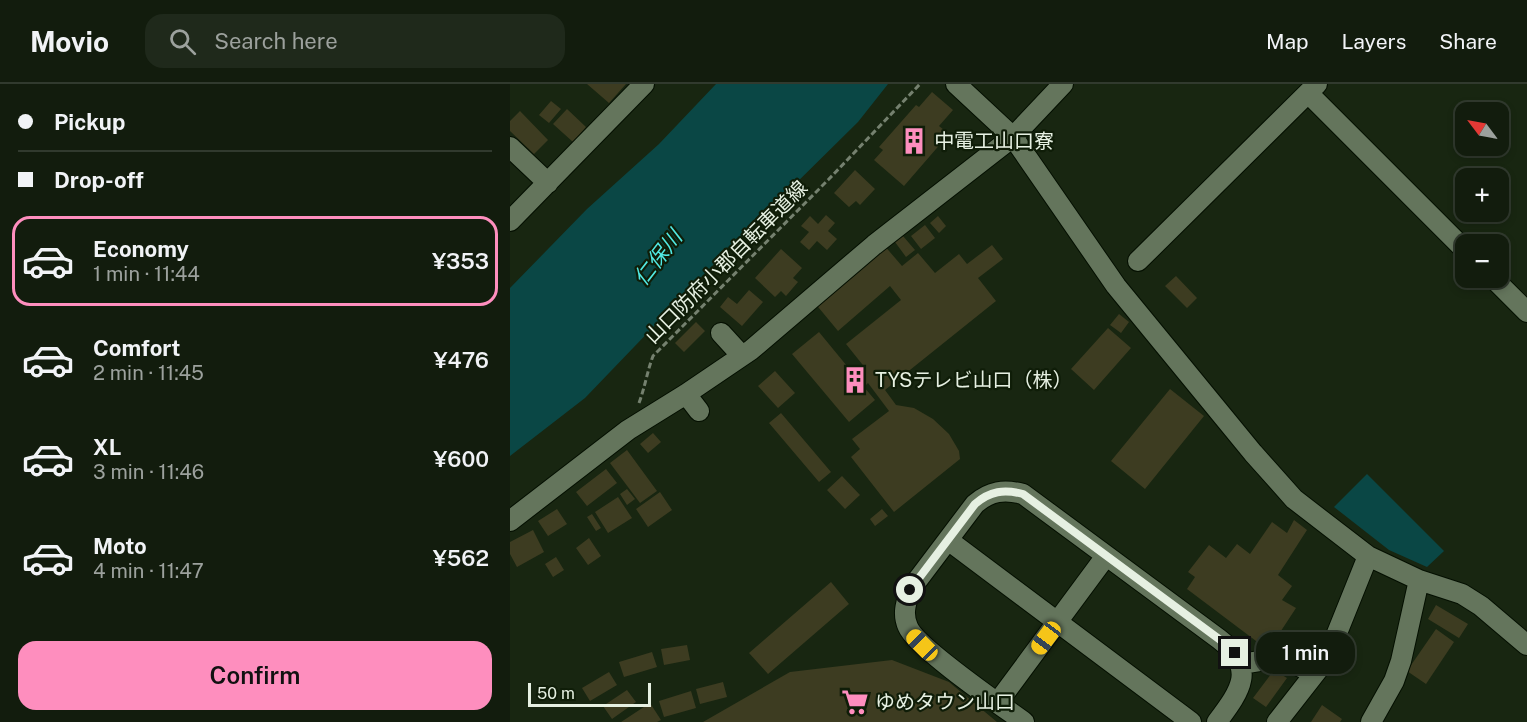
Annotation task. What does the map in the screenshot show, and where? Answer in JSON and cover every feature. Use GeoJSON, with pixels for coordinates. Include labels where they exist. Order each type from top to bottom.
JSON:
{"type":"FeatureCollection","features":[{"type":"Feature","properties":{"kind":"street"},"geometry":{"type":"LineString","coordinates":[[510,221],[644,84]]}},
{"type":"Feature","properties":{"kind":"street"},"geometry":{"type":"LineString","coordinates":[[956,84],[1013,137],[1116,286],[1252,453],[1294,499],[1368,556],[1419,580],[1462,594],[1481,606],[1527,645]]}},
{"type":"Feature","properties":{"kind":"street"},"geometry":{"type":"LineString","coordinates":[[510,521],[628,430],[742,356],[926,202],[1013,137],[1063,84]]}},
{"type":"Feature","properties":{"kind":"street"},"geometry":{"type":"LineString","coordinates":[[1138,261],[1312,89],[1455,238]]}},
{"type":"Feature","properties":{"kind":"street"},"geometry":{"type":"LineString","coordinates":[[510,147],[548,183]]}},
{"type":"Feature","properties":{"kind":"street"},"geometry":{"type":"LineString","coordinates":[[1502,288],[1527,312]]}},
{"type":"Feature","properties":{"kind":"street"},"geometry":{"type":"LineString","coordinates":[[721,333],[742,356]]}},
{"type":"Feature","properties":{"kind":"street"},"geometry":{"type":"LineString","coordinates":[[686,394],[699,411]]}},
{"type":"Feature","properties":{"kind":"street"},"geometry":{"type":"LineString","coordinates":[[1024,722],[922,645],[908,628],[905,605],[910,590],[975,504],[986,495],[1009,490],[1023,494],[1227,645],[1241,664],[1241,688],[1217,722]]}},
{"type":"Feature","properties":{"kind":"street"},"geometry":{"type":"LineString","coordinates":[[948,540],[1191,722]]}},
{"type":"Feature","properties":{"kind":"street"},"geometry":{"type":"LineString","coordinates":[[998,702],[1107,556]]}},
{"type":"Feature","properties":{"kind":"street"},"geometry":{"type":"LineString","coordinates":[[1277,722],[1327,658],[1368,556]]}},
{"type":"Feature","properties":{"kind":"street"},"geometry":{"type":"LineString","coordinates":[[1371,722],[1394,681],[1401,661],[1419,580]]}},
{"type":"Feature","properties":{"kind":"street"},"geometry":{"type":"LineString","coordinates":[[1241,664],[1280,658],[1315,673]]}},
{"type":"Feature","properties":{"kind":"path","name":"山口防府小郡自転車道線"},"geometry":{"type":"LineString","coordinates":[[638,405],[653,356],[920,84]]}},
{"type":"Feature","properties":{"kind":"water","name":"仁保川"},"geometry":{"type":"Polygon","coordinates":[[[716,84],[888,84],[858,122],[708,270],[585,398],[510,456],[510,288],[587,209],[659,144],[716,84]]]}},
{"type":"Feature","properties":{"kind":"water"},"geometry":{"type":"Polygon","coordinates":[[[1367,474],[1444,551],[1427,567],[1389,550],[1334,507],[1367,474]]]}},
{"type":"Feature","properties":{"kind":"building"},"geometry":{"type":"Polygon","coordinates":[[[587,84],[626,84],[609,103],[587,84]]]}},
{"type":"Feature","properties":{"kind":"building","name":"中電工山口寮"},"geometry":{"type":"Polygon","coordinates":[[[932,92],[953,110],[939,126],[949,134],[904,186],[874,160],[883,150],[879,147],[916,105],[919,107],[932,92]]]}},
{"type":"Feature","properties":{"kind":"building"},"geometry":{"type":"Polygon","coordinates":[[[551,101],[561,109],[549,123],[539,115],[551,101]]]}},
{"type":"Feature","properties":{"kind":"building"},"geometry":{"type":"Polygon","coordinates":[[[567,109],[586,127],[573,142],[553,124],[567,109]]]}},
{"type":"Feature","properties":{"kind":"building"},"geometry":{"type":"Polygon","coordinates":[[[520,111],[548,140],[534,154],[510,131],[510,121],[520,111]]]}},
{"type":"Feature","properties":{"kind":"building"},"geometry":{"type":"Polygon","coordinates":[[[855,170],[875,189],[860,205],[856,201],[849,207],[834,193],[855,170]]]}},
{"type":"Feature","properties":{"kind":"building"},"geometry":{"type":"Polygon","coordinates":[[[826,215],[835,223],[828,231],[837,239],[827,250],[817,241],[809,250],[800,242],[809,232],[801,226],[810,216],[818,224],[826,215]]]}},
{"type":"Feature","properties":{"kind":"building"},"geometry":{"type":"Polygon","coordinates":[[[938,216],[946,226],[939,233],[930,223],[938,216]]]}},
{"type":"Feature","properties":{"kind":"building"},"geometry":{"type":"Polygon","coordinates":[[[925,225],[935,238],[921,249],[911,236],[925,225]]]}},
{"type":"Feature","properties":{"kind":"building"},"geometry":{"type":"Polygon","coordinates":[[[903,236],[915,250],[906,257],[895,242],[903,236]]]}},
{"type":"Feature","properties":{"kind":"building","name":"TYSテレビ山口（株）"},"geometry":{"type":"Polygon","coordinates":[[[883,244],[902,266],[918,253],[935,273],[959,254],[967,264],[992,245],[1003,259],[978,278],[996,301],[885,390],[896,405],[914,408],[933,419],[949,434],[959,451],[960,459],[894,512],[851,457],[860,449],[852,439],[889,411],[868,383],[864,387],[875,400],[849,422],[792,354],[819,332],[856,377],[866,369],[846,344],[901,300],[890,286],[838,331],[814,302],[883,244]]]}},
{"type":"Feature","properties":{"kind":"building"},"geometry":{"type":"Polygon","coordinates":[[[781,249],[802,268],[793,278],[798,282],[786,296],[781,291],[775,297],[755,278],[781,249]]]}},
{"type":"Feature","properties":{"kind":"building"},"geometry":{"type":"Polygon","coordinates":[[[1176,276],[1197,298],[1187,308],[1165,286],[1176,276]]]}},
{"type":"Feature","properties":{"kind":"building"},"geometry":{"type":"Polygon","coordinates":[[[749,290],[763,302],[742,326],[720,307],[728,297],[737,304],[749,290]]]}},
{"type":"Feature","properties":{"kind":"building"},"geometry":{"type":"Polygon","coordinates":[[[1119,314],[1129,322],[1121,333],[1110,325],[1119,314]]]}},
{"type":"Feature","properties":{"kind":"building"},"geometry":{"type":"Polygon","coordinates":[[[696,322],[705,331],[684,352],[675,343],[696,322]]]}},
{"type":"Feature","properties":{"kind":"building"},"geometry":{"type":"Polygon","coordinates":[[[1108,328],[1131,348],[1094,390],[1071,369],[1108,328]]]}},
{"type":"Feature","properties":{"kind":"building"},"geometry":{"type":"Polygon","coordinates":[[[775,371],[795,393],[778,408],[758,386],[775,371]]]}},
{"type":"Feature","properties":{"kind":"building"},"geometry":{"type":"Polygon","coordinates":[[[1170,389],[1204,416],[1145,489],[1111,461],[1170,389]]]}},
{"type":"Feature","properties":{"kind":"building"},"geometry":{"type":"Polygon","coordinates":[[[781,413],[831,472],[819,482],[769,423],[781,413]]]}},
{"type":"Feature","properties":{"kind":"building"},"geometry":{"type":"Polygon","coordinates":[[[653,433],[661,442],[648,453],[640,444],[653,433]]]}},
{"type":"Feature","properties":{"kind":"building"},"geometry":{"type":"Polygon","coordinates":[[[627,450],[657,491],[640,503],[610,463],[627,450]]]}},
{"type":"Feature","properties":{"kind":"building"},"geometry":{"type":"Polygon","coordinates":[[[606,469],[617,483],[587,506],[576,492],[606,469]]]}},
{"type":"Feature","properties":{"kind":"building"},"geometry":{"type":"Polygon","coordinates":[[[842,476],[860,495],[845,509],[827,490],[842,476]]]}},
{"type":"Feature","properties":{"kind":"building"},"geometry":{"type":"Polygon","coordinates":[[[627,489],[635,499],[627,505],[620,494],[627,489]]]}},
{"type":"Feature","properties":{"kind":"building"},"geometry":{"type":"Polygon","coordinates":[[[660,492],[672,510],[648,527],[636,509],[660,492]]]}},
{"type":"Feature","properties":{"kind":"building"},"geometry":{"type":"Polygon","coordinates":[[[618,497],[632,518],[608,533],[595,512],[618,497]]]}},
{"type":"Feature","properties":{"kind":"building"},"geometry":{"type":"Polygon","coordinates":[[[557,509],[567,524],[548,536],[538,521],[557,509]]]}},
{"type":"Feature","properties":{"kind":"building"},"geometry":{"type":"Polygon","coordinates":[[[882,509],[888,516],[875,526],[870,519],[882,509]]]}},
{"type":"Feature","properties":{"kind":"building"},"geometry":{"type":"Polygon","coordinates":[[[592,514],[601,528],[596,531],[587,517],[592,514]]]}},
{"type":"Feature","properties":{"kind":"building"},"geometry":{"type":"Polygon","coordinates":[[[1294,520],[1307,530],[1278,575],[1292,586],[1282,600],[1296,608],[1277,637],[1269,632],[1260,644],[1187,589],[1195,577],[1188,572],[1209,545],[1226,558],[1237,544],[1250,554],[1272,522],[1287,533],[1294,520]]]}},
{"type":"Feature","properties":{"kind":"building"},"geometry":{"type":"Polygon","coordinates":[[[533,530],[544,552],[517,567],[510,554],[510,542],[533,530]]]}},
{"type":"Feature","properties":{"kind":"building"},"geometry":{"type":"Polygon","coordinates":[[[589,538],[601,556],[588,565],[576,548],[589,538]]]}},
{"type":"Feature","properties":{"kind":"building"},"geometry":{"type":"Polygon","coordinates":[[[556,557],[564,570],[553,577],[545,564],[556,557]]]}},
{"type":"Feature","properties":{"kind":"building"},"geometry":{"type":"Polygon","coordinates":[[[831,582],[849,604],[768,674],[749,653],[831,582]]]}},
{"type":"Feature","properties":{"kind":"building"},"geometry":{"type":"Polygon","coordinates":[[[1436,605],[1468,624],[1459,638],[1428,619],[1436,605]]]}},
{"type":"Feature","properties":{"kind":"building"},"geometry":{"type":"Polygon","coordinates":[[[1436,629],[1454,642],[1426,684],[1407,671],[1436,629]]]}},
{"type":"Feature","properties":{"kind":"building"},"geometry":{"type":"Polygon","coordinates":[[[687,645],[690,660],[664,665],[661,649],[687,645]]]}},
{"type":"Feature","properties":{"kind":"building"},"geometry":{"type":"Polygon","coordinates":[[[652,652],[657,667],[624,677],[619,662],[652,652]]]}},
{"type":"Feature","properties":{"kind":"building","name":"ゆめタウン山口"},"geometry":{"type":"Polygon","coordinates":[[[892,660],[949,682],[997,722],[703,722],[790,672],[892,660]]]}},
{"type":"Feature","properties":{"kind":"building"},"geometry":{"type":"Polygon","coordinates":[[[1274,670],[1287,678],[1266,707],[1253,698],[1274,670]]]}},
{"type":"Feature","properties":{"kind":"building"},"geometry":{"type":"Polygon","coordinates":[[[609,672],[617,685],[590,701],[582,688],[609,672]]]}},
{"type":"Feature","properties":{"kind":"building"},"geometry":{"type":"Polygon","coordinates":[[[723,682],[727,697],[700,704],[696,689],[723,682]]]}},
{"type":"Feature","properties":{"kind":"building"},"geometry":{"type":"Polygon","coordinates":[[[627,690],[636,702],[612,719],[603,706],[627,690]]]}},
{"type":"Feature","properties":{"kind":"building"},"geometry":{"type":"Polygon","coordinates":[[[691,691],[696,708],[664,717],[659,701],[691,691]]]}},
{"type":"Feature","properties":{"kind":"building"},"geometry":{"type":"Polygon","coordinates":[[[650,703],[661,720],[621,722],[650,703]]]}},
{"type":"Feature","properties":{"kind":"building"},"geometry":{"type":"Polygon","coordinates":[[[1322,705],[1342,719],[1340,722],[1311,722],[1322,705]]]}},
{"type":"Feature","properties":{"kind":"place","name":"中電工山口寮"},"geometry":{"type":"Point","coordinates":[914,141]}},
{"type":"Feature","properties":{"kind":"place","name":"TYSテレビ山口（株）"},"geometry":{"type":"Point","coordinates":[855,380]}},
{"type":"Feature","properties":{"kind":"place","name":"ゆめタウン山口"},"geometry":{"type":"Point","coordinates":[855,702]}},
{"type":"Feature","properties":{"kind":"route"},"geometry":{"type":"LineString","coordinates":[[910,590],[975,504],[986,495],[1009,490],[1023,494],[1235,653]]}}]}
